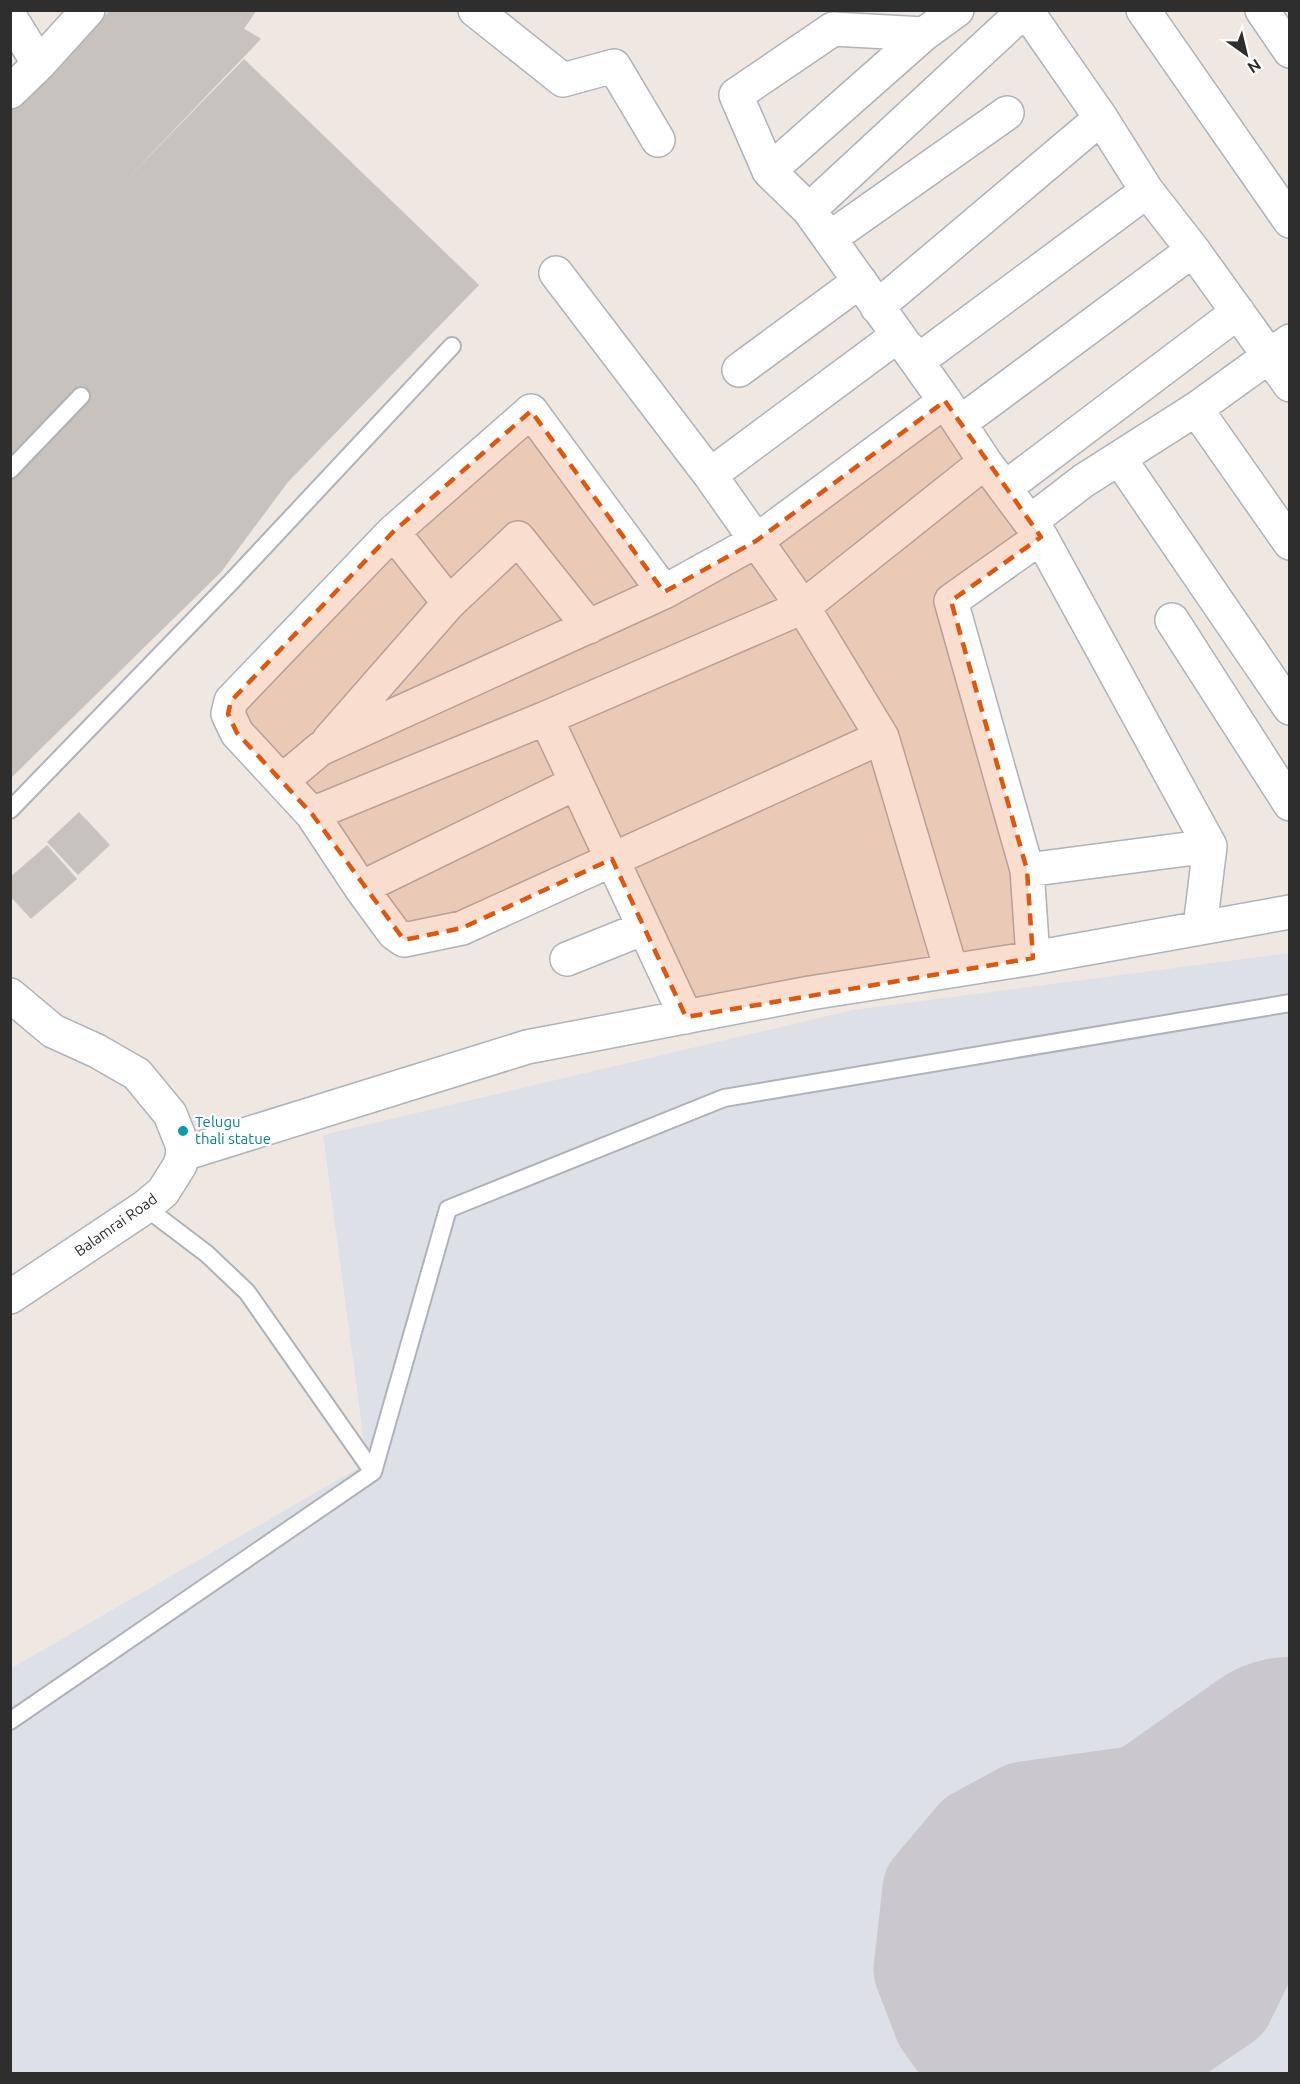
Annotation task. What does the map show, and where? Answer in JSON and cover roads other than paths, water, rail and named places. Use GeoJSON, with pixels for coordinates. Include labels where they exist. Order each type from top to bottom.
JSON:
{"type":"FeatureCollection","features":[{"type":"Feature","properties":{"kind":"street"},"geometry":{"type":"LineString","coordinates":[[475,10],[563,80],[614,66],[658,140]]}},
{"type":"Feature","properties":{"kind":"street"},"geometry":{"type":"LineString","coordinates":[[769,171],[924,34],[957,10]]}},
{"type":"Feature","properties":{"kind":"street"},"geometry":{"type":"LineString","coordinates":[[809,210],[1026,10],[1101,118],[1147,191],[1238,312],[1279,348],[1290,385]]}},
{"type":"Feature","properties":{"kind":"street"},"geometry":{"type":"LineString","coordinates":[[1143,10],[1290,221]]}},
{"type":"Feature","properties":{"kind":"street"},"geometry":{"type":"LineString","coordinates":[[1262,10],[1290,51]]}},
{"type":"Feature","properties":{"kind":"street"},"geometry":{"type":"LineString","coordinates":[[10,92],[39,64],[82,13]]}},
{"type":"Feature","properties":{"kind":"street"},"geometry":{"type":"LineString","coordinates":[[10,17],[39,64]]}},
{"type":"Feature","properties":{"kind":"street"},"geometry":{"type":"LineString","coordinates":[[924,34],[833,29],[736,96],[769,171],[809,210],[897,336],[961,422],[1193,250]]}},
{"type":"Feature","properties":{"kind":"street"},"geometry":{"type":"LineString","coordinates":[[830,238],[1007,114]]}},
{"type":"Feature","properties":{"kind":"street"},"geometry":{"type":"LineString","coordinates":[[740,370],[869,294],[1101,118]]}},
{"type":"Feature","properties":{"kind":"street"},"geometry":{"type":"LineString","coordinates":[[897,336],[919,360],[1147,191]]}},
{"type":"Feature","properties":{"kind":"street"},"geometry":{"type":"LineString","coordinates":[[556,273],[710,475],[803,606],[882,737],[951,970]]}},
{"type":"Feature","properties":{"kind":"street"},"geometry":{"type":"LineString","coordinates":[[1005,488],[1238,312]]}},
{"type":"Feature","properties":{"kind":"street"},"geometry":{"type":"LineString","coordinates":[[710,475],[897,336]]}},
{"type":"Feature","properties":{"kind":"street"},"geometry":{"type":"LineString","coordinates":[[1200,927],[1210,846],[1031,521],[1083,481],[1196,410],[1279,348]]}},
{"type":"Feature","properties":{"kind":"street"},"geometry":{"type":"LineString","coordinates":[[945,401],[985,462],[1041,537]]}},
{"type":"Feature","properties":{"kind":"street"},"geometry":{"type":"LineString","coordinates":[[320,749],[664,592],[756,540],[945,401]]}},
{"type":"Feature","properties":{"kind":"street"},"geometry":{"type":"LineString","coordinates":[[1196,410],[1290,543]]}},
{"type":"Feature","properties":{"kind":"street"},"geometry":{"type":"LineString","coordinates":[[664,592],[531,411],[393,532],[231,701],[228,714],[232,726],[312,814],[394,933],[404,939],[462,928],[882,737]]}},
{"type":"Feature","properties":{"kind":"street"},"geometry":{"type":"LineString","coordinates":[[1119,458],[1290,708]]}},
{"type":"Feature","properties":{"kind":"street"},"geometry":{"type":"LineString","coordinates":[[312,814],[546,718],[803,606],[985,462]]}},
{"type":"Feature","properties":{"kind":"street"},"geometry":{"type":"LineString","coordinates":[[393,532],[448,603]]}},
{"type":"Feature","properties":{"kind":"street"},"geometry":{"type":"LineString","coordinates":[[1032,958],[1027,870],[951,601],[1041,537]]}},
{"type":"Feature","properties":{"kind":"street"},"geometry":{"type":"LineString","coordinates":[[282,781],[320,749],[448,603],[518,538],[589,627]]}},
{"type":"Feature","properties":{"kind":"street"},"geometry":{"type":"LineString","coordinates":[[1172,620],[1290,804]]}},
{"type":"Feature","properties":{"kind":"street"},"geometry":{"type":"LineString","coordinates":[[546,718],[686,1017]]}},
{"type":"Feature","properties":{"kind":"street"},"geometry":{"type":"LineString","coordinates":[[361,888],[576,783]]}},
{"type":"Feature","properties":{"kind":"street"},"geometry":{"type":"LineString","coordinates":[[1027,870],[1210,846]]}},
{"type":"Feature","properties":{"kind":"street"},"geometry":{"type":"LineString","coordinates":[[10,995],[53,1031],[97,1051],[137,1074],[170,1114],[182,1144],[183,1154],[527,1047],[810,993],[1032,958],[1290,912]]}},
{"type":"Feature","properties":{"kind":"street"},"geometry":{"type":"LineString","coordinates":[[567,959],[644,928]]}},
{"type":"Feature","properties":{"kind":"street","name":"Balamrai Road"},"geometry":{"type":"LineString","coordinates":[[10,1298],[145,1207],[163,1192],[180,1165],[183,1154]]}},
{"type":"Feature","properties":{"kind":"lane"},"geometry":{"type":"LineString","coordinates":[[10,810],[232,581],[452,346]]}},
{"type":"Feature","properties":{"kind":"lane"},"geometry":{"type":"LineString","coordinates":[[10,470],[81,396]]}},
{"type":"Feature","properties":{"kind":"lane"},"geometry":{"type":"LineString","coordinates":[[10,1720],[373,1472],[448,1209],[724,1098],[1290,1003]]}},
{"type":"Feature","properties":{"kind":"lane"},"geometry":{"type":"LineString","coordinates":[[145,1207],[207,1254],[247,1292],[373,1472]]}},
{"type":"Feature","properties":{"kind":"place","name":"Telugu thali statue"},"geometry":{"type":"Point","coordinates":[183,1131]}}]}
